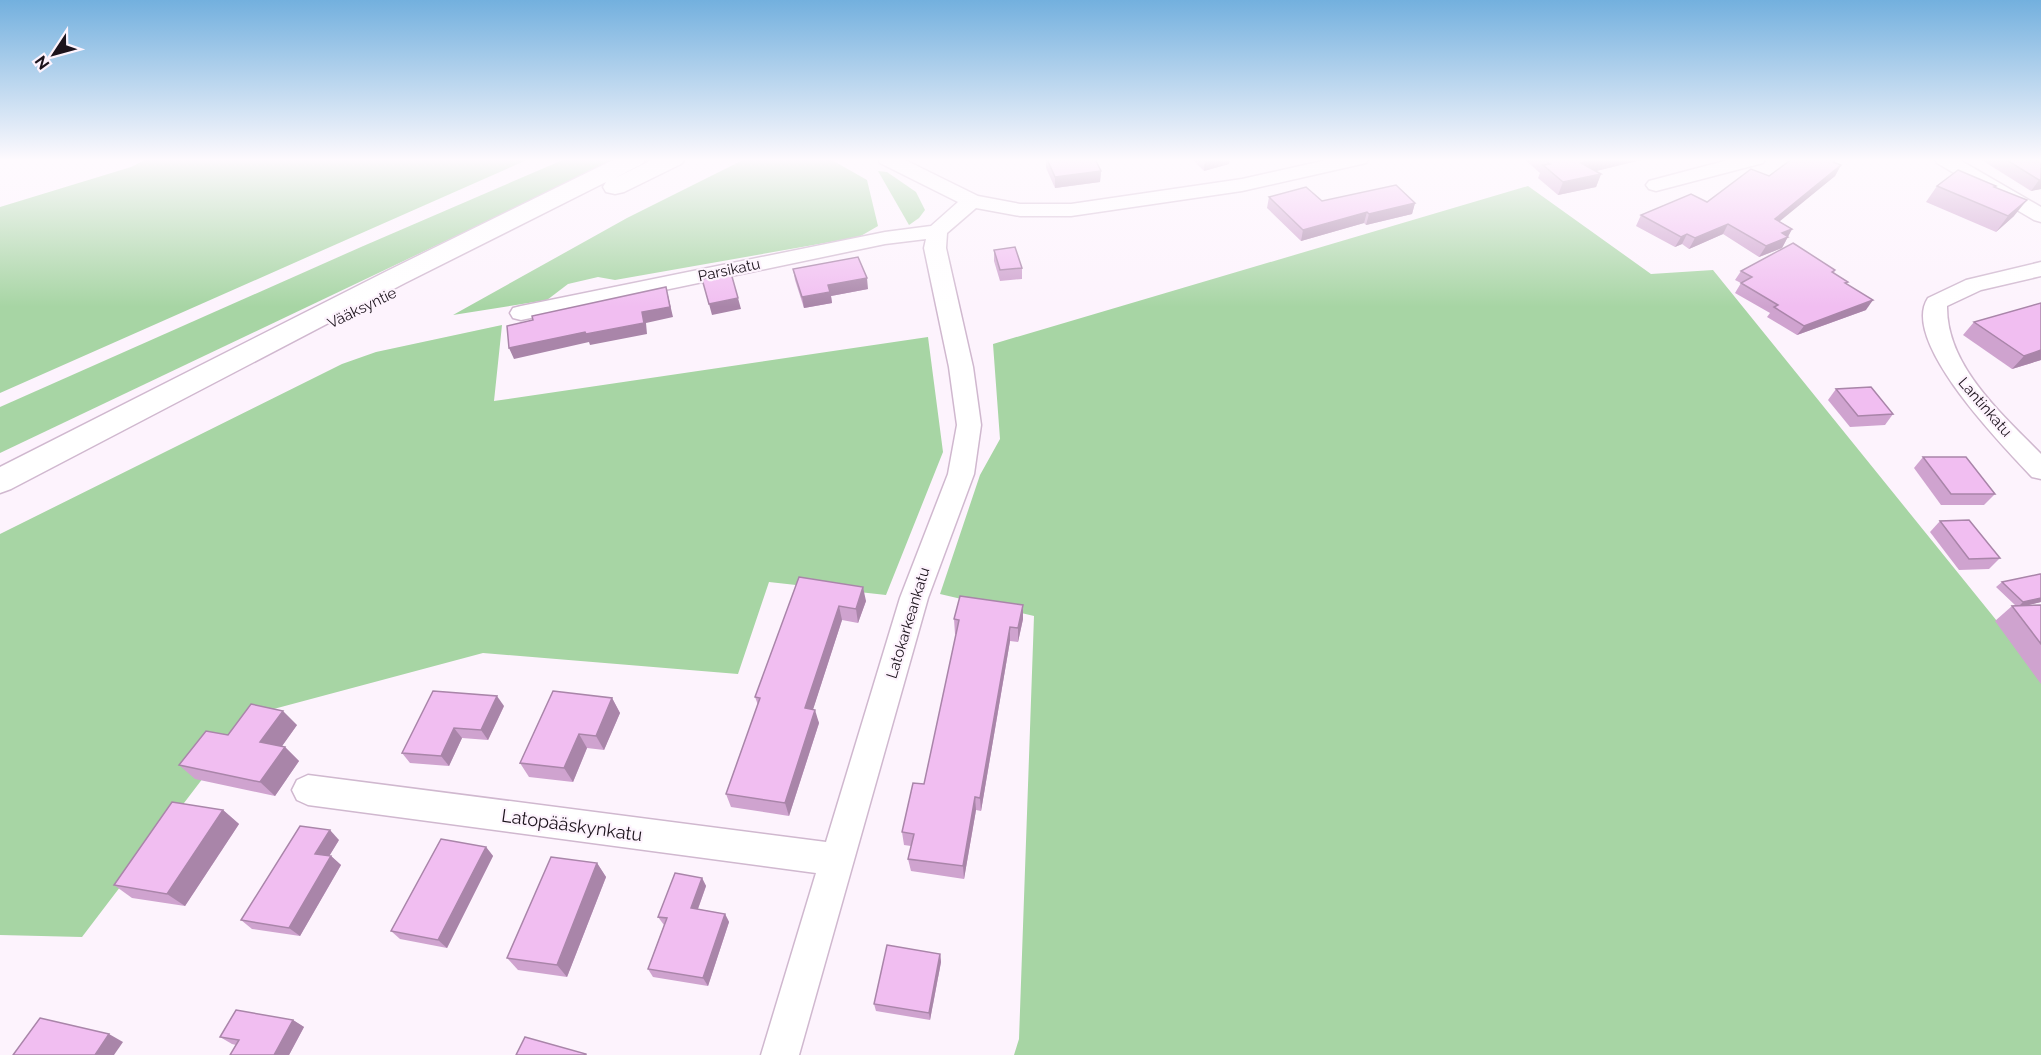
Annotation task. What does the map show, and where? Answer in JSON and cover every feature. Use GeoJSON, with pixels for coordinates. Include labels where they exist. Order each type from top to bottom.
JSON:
{"type":"FeatureCollection","features":[{"type":"Feature","properties":{"kind":"highway","name":"Vääksyntie"},"geometry":{"type":"LineString","coordinates":[[0,480],[535,208]]}},
{"type":"Feature","properties":{"kind":"highway","name":"Vääksyntie"},"geometry":{"type":"LineString","coordinates":[[50,455],[569,208]]}},
{"type":"Feature","properties":{"kind":"street"},"geometry":{"type":"LineString","coordinates":[[938,231],[964,208]]}},
{"type":"Feature","properties":{"kind":"street"},"geometry":{"type":"LineString","coordinates":[[1011,208],[1083,208]]}},
{"type":"Feature","properties":{"kind":"street"},"geometry":{"type":"LineString","coordinates":[[2028,208],[2041,216]]}},
{"type":"Feature","properties":{"kind":"street","name":"Parsikatu"},"geometry":{"type":"LineString","coordinates":[[521,313],[885,238],[938,231]]}},
{"type":"Feature","properties":{"kind":"street","name":"Latokarkeankatu"},"geometry":{"type":"LineString","coordinates":[[780,1055],[914,598],[961,474],[969,424],[961,367],[935,248],[938,231]]}},
{"type":"Feature","properties":{"kind":"street","name":"Lantinkatu"},"geometry":{"type":"LineString","coordinates":[[2041,269],[1974,285],[1936,303],[1933,314],[1938,334],[1954,371],[2041,470]]}},
{"type":"Feature","properties":{"kind":"street","name":"Latopääskynkatu"},"geometry":{"type":"LineString","coordinates":[[308,790],[837,860]]}},
{"type":"Feature","properties":{"kind":"green space"},"geometry":{"type":"Polygon","coordinates":[[[0,208],[418,208],[0,393],[0,208]]]}},
{"type":"Feature","properties":{"kind":"green space"},"geometry":{"type":"Polygon","coordinates":[[[451,208],[515,208],[0,453],[0,407],[451,208]]]}},
{"type":"Feature","properties":{"kind":"green space"},"geometry":{"type":"Polygon","coordinates":[[[647,208],[874,208],[878,226],[859,237],[615,280],[598,277],[568,284],[547,300],[453,315],[647,208]]]}},
{"type":"Feature","properties":{"kind":"green space"},"geometry":{"type":"Polygon","coordinates":[[[899,208],[924,208],[919,218],[909,225],[899,208]]]}},
{"type":"Feature","properties":{"kind":"green space"},"geometry":{"type":"Polygon","coordinates":[[[1453,208],[1559,208],[1651,274],[1713,270],[2001,626],[2041,680],[2041,1055],[1014,1055],[1019,1039],[1034,616],[940,594],[980,475],[1000,439],[993,344],[1453,208]]]}},
{"type":"Feature","properties":{"kind":"green space"},"geometry":{"type":"Polygon","coordinates":[[[502,325],[494,401],[928,337],[943,452],[886,595],[769,582],[738,674],[483,653],[251,715],[82,937],[0,935],[0,534],[342,364],[376,352],[502,325]]]}},
{"type":"Feature","properties":{"kind":"building"},"geometry":{"type":"Polygon","coordinates":[[[1281,208],[1393,208],[1369,214],[1367,212],[1303,230],[1281,208]]]}},
{"type":"Feature","properties":{"kind":"building"},"geometry":{"type":"Polygon","coordinates":[[[1657,208],[1788,208],[1775,219],[1792,229],[1782,233],[1788,237],[1766,246],[1728,224],[1695,238],[1687,234],[1681,237],[1641,215],[1657,208]]]}},
{"type":"Feature","properties":{"kind":"building"},"geometry":{"type":"Polygon","coordinates":[[[1990,208],[2017,208],[2008,216],[1990,208]]]}},
{"type":"Feature","properties":{"kind":"building"},"geometry":{"type":"Polygon","coordinates":[[[1793,243],[1835,270],[1832,272],[1848,282],[1845,283],[1873,300],[1804,326],[1774,307],[1778,305],[1741,283],[1752,277],[1741,271],[1793,243]]]}},
{"type":"Feature","properties":{"kind":"building"},"geometry":{"type":"Polygon","coordinates":[[[1015,247],[1022,268],[1000,270],[994,250],[1015,247]]]}},
{"type":"Feature","properties":{"kind":"building"},"geometry":{"type":"Polygon","coordinates":[[[858,257],[867,278],[828,285],[830,292],[802,297],[793,269],[858,257]]]}},
{"type":"Feature","properties":{"kind":"building"},"geometry":{"type":"Polygon","coordinates":[[[731,273],[738,298],[709,304],[702,279],[731,273]]]}},
{"type":"Feature","properties":{"kind":"building"},"geometry":{"type":"Polygon","coordinates":[[[666,287],[670,307],[642,312],[644,323],[586,334],[585,332],[509,348],[507,326],[533,320],[532,316],[666,287]]]}},
{"type":"Feature","properties":{"kind":"building"},"geometry":{"type":"Polygon","coordinates":[[[2041,303],[2041,350],[2024,356],[1974,322],[2041,303]]]}},
{"type":"Feature","properties":{"kind":"building"},"geometry":{"type":"Polygon","coordinates":[[[1871,387],[1893,414],[1858,416],[1836,389],[1871,387]]]}},
{"type":"Feature","properties":{"kind":"building"},"geometry":{"type":"Polygon","coordinates":[[[1923,457],[1966,457],[1995,494],[1951,494],[1923,457]]]}},
{"type":"Feature","properties":{"kind":"building"},"geometry":{"type":"Polygon","coordinates":[[[1969,520],[2000,558],[1969,559],[1940,521],[1969,520]]]}},
{"type":"Feature","properties":{"kind":"building"},"geometry":{"type":"Polygon","coordinates":[[[2041,574],[2041,598],[2023,602],[2002,582],[2041,574]]]}},
{"type":"Feature","properties":{"kind":"building"},"geometry":{"type":"Polygon","coordinates":[[[799,577],[863,587],[856,609],[839,606],[805,708],[815,710],[785,803],[726,794],[760,698],[755,697],[799,577]]]}},
{"type":"Feature","properties":{"kind":"building"},"geometry":{"type":"Polygon","coordinates":[[[960,596],[1023,605],[1018,628],[1010,627],[980,798],[975,797],[963,866],[908,859],[914,834],[902,832],[913,783],[924,784],[959,620],[954,619],[960,596]]]}},
{"type":"Feature","properties":{"kind":"building"},"geometry":{"type":"Polygon","coordinates":[[[2041,605],[2041,644],[2012,606],[2041,605]]]}},
{"type":"Feature","properties":{"kind":"building"},"geometry":{"type":"Polygon","coordinates":[[[433,691],[497,696],[481,730],[454,728],[441,756],[402,753],[433,691]]]}},
{"type":"Feature","properties":{"kind":"building"},"geometry":{"type":"Polygon","coordinates":[[[553,691],[612,698],[596,736],[579,734],[564,768],[520,763],[553,691]]]}},
{"type":"Feature","properties":{"kind":"building"},"geometry":{"type":"Polygon","coordinates":[[[251,704],[283,711],[260,742],[285,747],[260,782],[179,765],[206,731],[228,735],[251,704]]]}},
{"type":"Feature","properties":{"kind":"building"},"geometry":{"type":"Polygon","coordinates":[[[172,802],[223,810],[167,894],[114,885],[172,802]]]}},
{"type":"Feature","properties":{"kind":"building"},"geometry":{"type":"Polygon","coordinates":[[[300,826],[330,830],[315,854],[331,856],[289,928],[241,920],[300,826]]]}},
{"type":"Feature","properties":{"kind":"building"},"geometry":{"type":"Polygon","coordinates":[[[441,839],[486,847],[438,940],[391,931],[441,839]]]}},
{"type":"Feature","properties":{"kind":"building"},"geometry":{"type":"Polygon","coordinates":[[[551,857],[597,863],[557,965],[507,958],[551,857]]]}},
{"type":"Feature","properties":{"kind":"building"},"geometry":{"type":"Polygon","coordinates":[[[675,873],[702,878],[691,908],[725,914],[703,978],[648,969],[667,918],[658,917],[675,873]]]}},
{"type":"Feature","properties":{"kind":"building"},"geometry":{"type":"Polygon","coordinates":[[[887,945],[940,954],[929,1013],[874,1004],[887,945]]]}},
{"type":"Feature","properties":{"kind":"building"},"geometry":{"type":"Polygon","coordinates":[[[236,1010],[293,1020],[274,1055],[230,1055],[239,1040],[220,1037],[236,1010]]]}},
{"type":"Feature","properties":{"kind":"building"},"geometry":{"type":"Polygon","coordinates":[[[40,1018],[109,1034],[95,1055],[13,1055],[40,1018]]]}},
{"type":"Feature","properties":{"kind":"building"},"geometry":{"type":"Polygon","coordinates":[[[525,1037],[586,1054],[586,1055],[516,1055],[525,1037]]]}}]}
